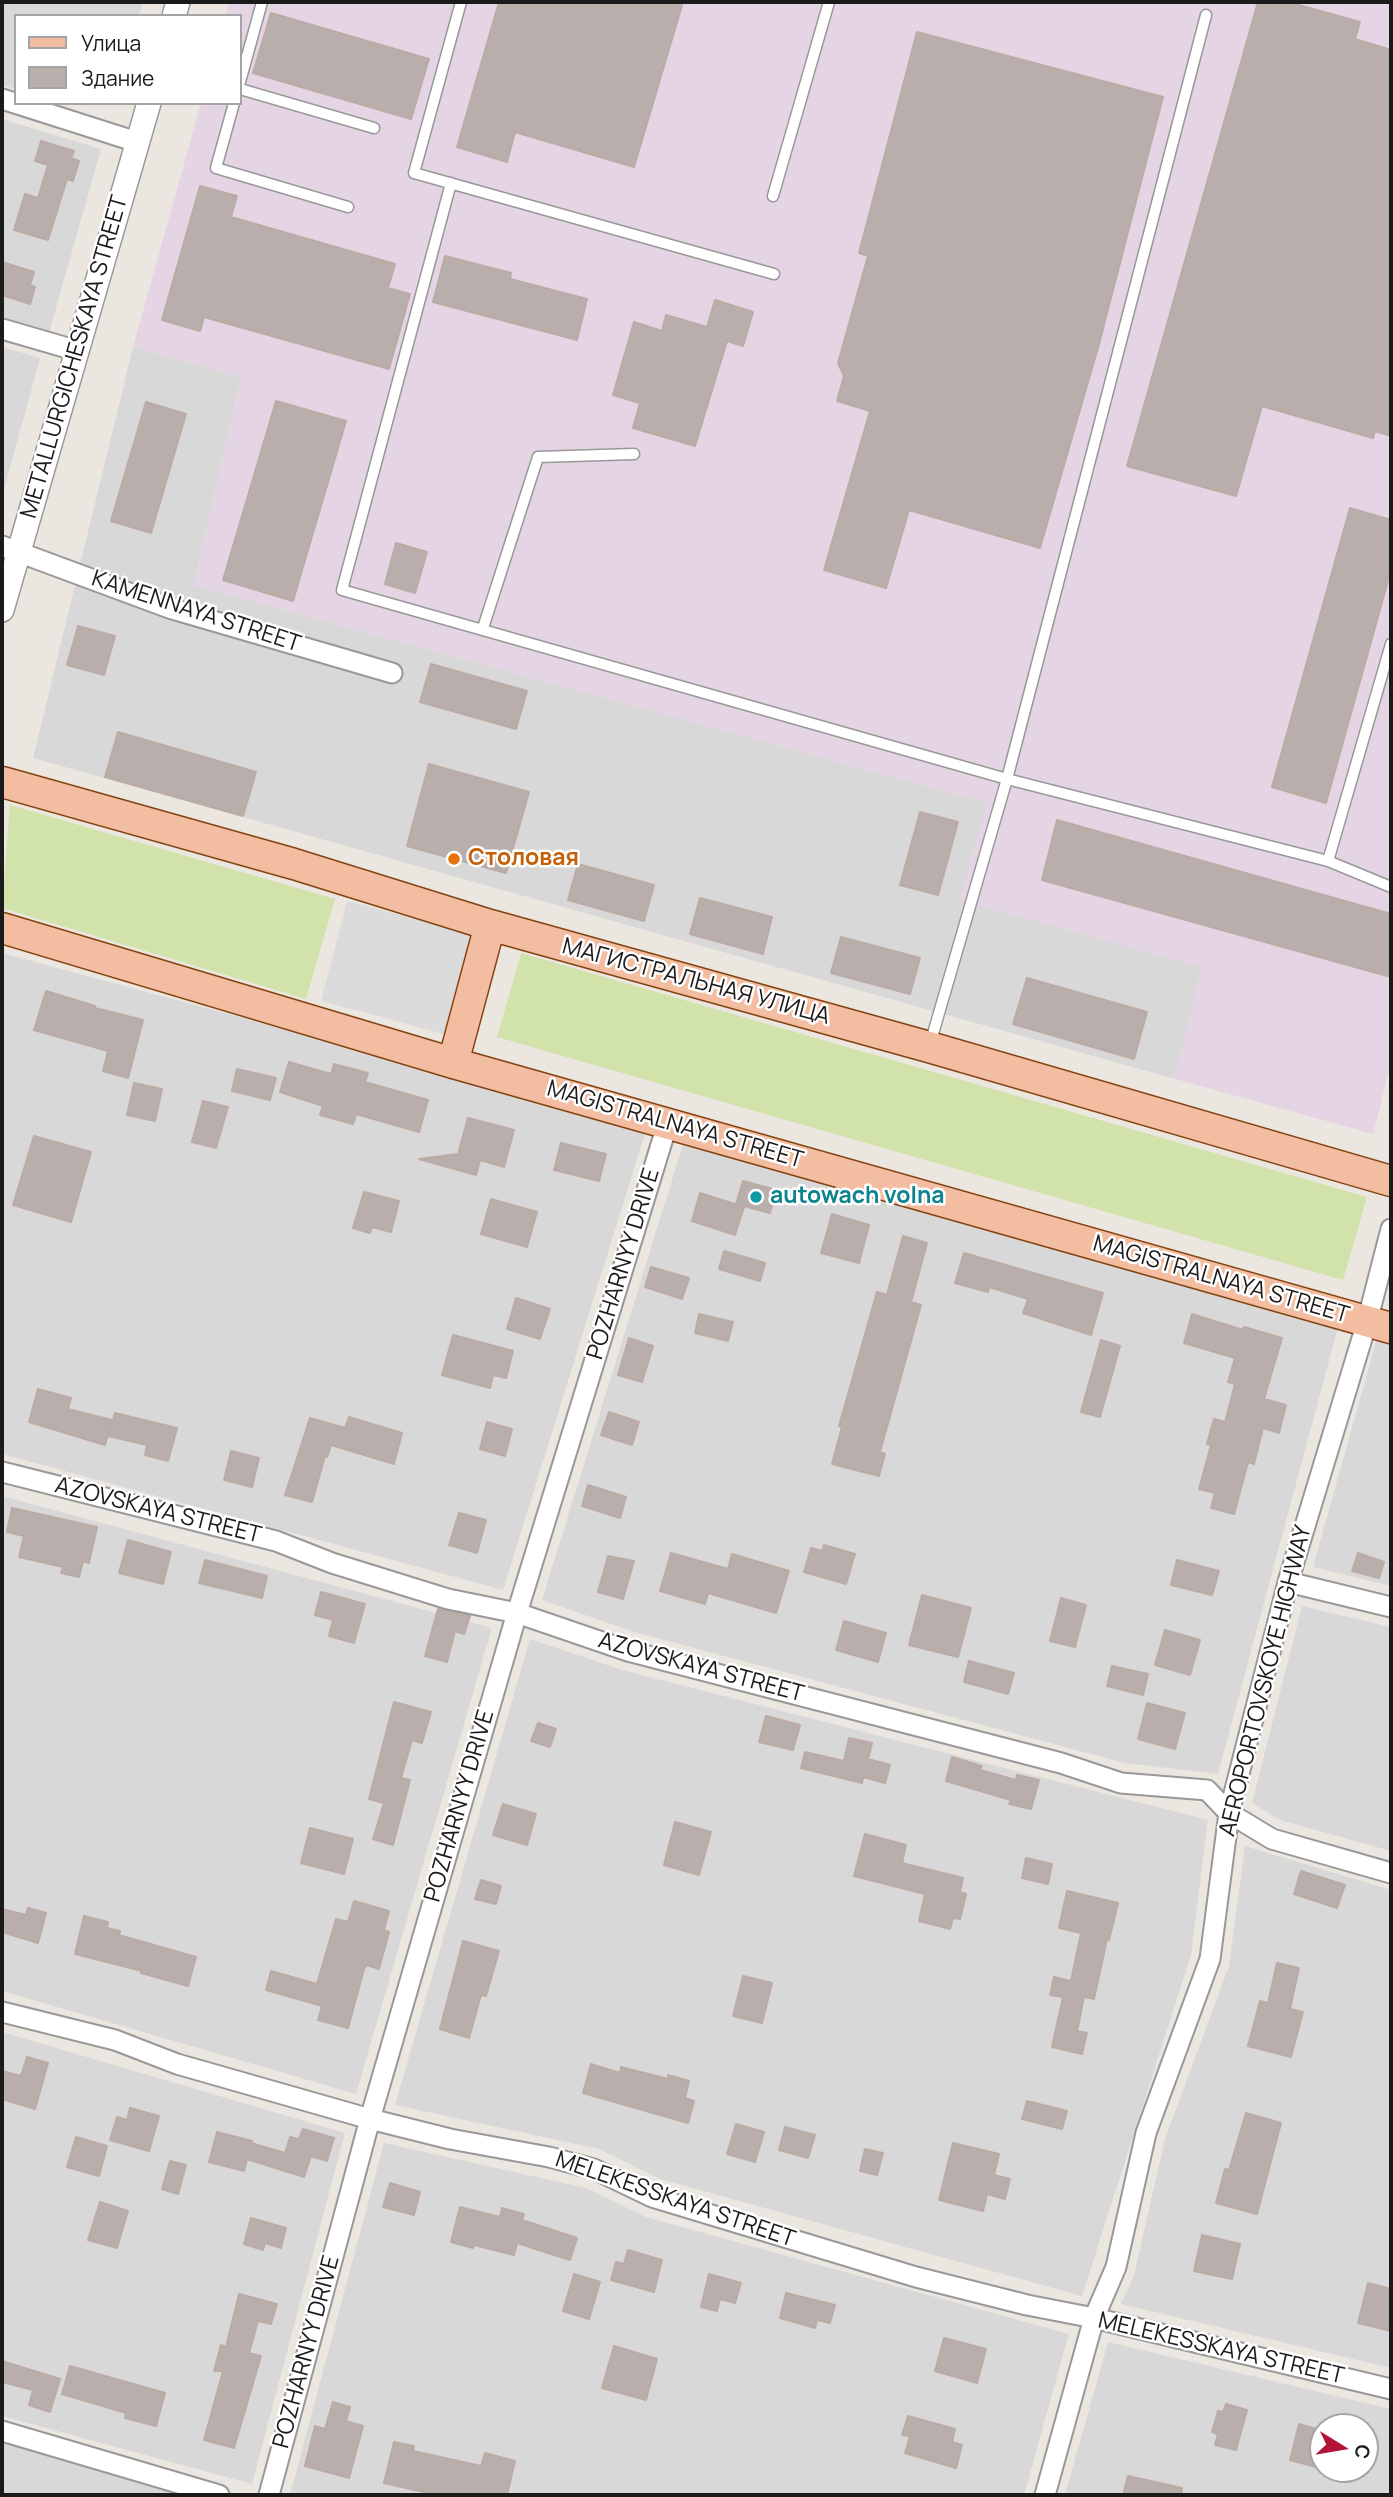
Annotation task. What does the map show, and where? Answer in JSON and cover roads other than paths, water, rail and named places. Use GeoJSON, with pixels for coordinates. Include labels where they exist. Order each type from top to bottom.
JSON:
{"type":"FeatureCollection","features":[{"type":"Feature","properties":{"kind":"main road","name":"МАГИСТРАЛЬНАЯ УЛИЦА"},"geometry":{"type":"LineString","coordinates":[[2,782],[286,862],[490,925],[929,1047],[1391,1181]]}},
{"type":"Feature","properties":{"kind":"main road"},"geometry":{"type":"LineString","coordinates":[[453,1063],[490,925]]}},
{"type":"Feature","properties":{"kind":"main road","name":"MAGISTRALNAYA STREET"},"geometry":{"type":"LineString","coordinates":[[2,928],[453,1063],[1379,1325]]}},
{"type":"Feature","properties":{"kind":"street"},"geometry":{"type":"LineString","coordinates":[[21,105],[137,142]]}},
{"type":"Feature","properties":{"kind":"street","name":"METALLURGICHESKAYA STREET"},"geometry":{"type":"LineString","coordinates":[[2,610],[10,549],[78,351],[148,105]]}},
{"type":"Feature","properties":{"kind":"street"},"geometry":{"type":"LineString","coordinates":[[2,329],[78,351]]}},
{"type":"Feature","properties":{"kind":"street","name":"KAMENNAYA STREET"},"geometry":{"type":"LineString","coordinates":[[10,549],[172,609],[391,673]]}},
{"type":"Feature","properties":{"kind":"street","name":"POZHARNYY DRIVE"},"geometry":{"type":"LineString","coordinates":[[270,2495],[370,2119],[517,1613],[668,1122]]}},
{"type":"Feature","properties":{"kind":"street","name":"AEROPORTOVSKOYE HIGHWAY"},"geometry":{"type":"LineString","coordinates":[[1045,2495],[1094,2318],[1116,2267],[1146,2133],[1210,1959],[1229,1812],[1288,1582],[1379,1325],[1391,1229]]}},
{"type":"Feature","properties":{"kind":"street","name":"AZOVSKAYA STREET"},"geometry":{"type":"LineString","coordinates":[[2,1472],[276,1541],[332,1563],[448,1599],[517,1613],[628,1651],[1061,1763],[1121,1783],[1207,1790],[1229,1812],[1272,1839],[1391,1873]]}},
{"type":"Feature","properties":{"kind":"street"},"geometry":{"type":"LineString","coordinates":[[1288,1582],[1391,1607]]}},
{"type":"Feature","properties":{"kind":"street","name":"MELEKESSKAYA STREET"},"geometry":{"type":"LineString","coordinates":[[2,2012],[115,2040],[177,2064],[370,2119],[594,2169],[652,2197],[916,2277],[1391,2389]]}},
{"type":"Feature","properties":{"kind":"street"},"geometry":{"type":"LineString","coordinates":[[2,2431],[219,2495]]}},
{"type":"Feature","properties":{"kind":"lane"},"geometry":{"type":"LineString","coordinates":[[242,75],[262,2]]}},
{"type":"Feature","properties":{"kind":"lane"},"geometry":{"type":"LineString","coordinates":[[461,2],[414,173],[774,274]]}},
{"type":"Feature","properties":{"kind":"lane"},"geometry":{"type":"LineString","coordinates":[[773,196],[829,2]]}},
{"type":"Feature","properties":{"kind":"lane"},"geometry":{"type":"LineString","coordinates":[[929,1047],[1007,779],[1206,15]]}},
{"type":"Feature","properties":{"kind":"lane"},"geometry":{"type":"LineString","coordinates":[[242,90],[374,128]]}},
{"type":"Feature","properties":{"kind":"lane"},"geometry":{"type":"LineString","coordinates":[[233,105],[216,168],[348,207]]}},
{"type":"Feature","properties":{"kind":"lane"},"geometry":{"type":"LineString","coordinates":[[451,183],[342,590],[1007,779],[1328,861],[1391,887]]}},
{"type":"Feature","properties":{"kind":"lane"},"geometry":{"type":"LineString","coordinates":[[482,628],[538,457],[634,454]]}},
{"type":"Feature","properties":{"kind":"lane"},"geometry":{"type":"LineString","coordinates":[[1328,861],[1391,644]]}},
{"type":"Feature","properties":{"kind":"place","name":"Столовая"},"geometry":{"type":"Point","coordinates":[454,859]}},
{"type":"Feature","properties":{"kind":"place","name":"autowach volna"},"geometry":{"type":"Point","coordinates":[756,1197]}}]}
